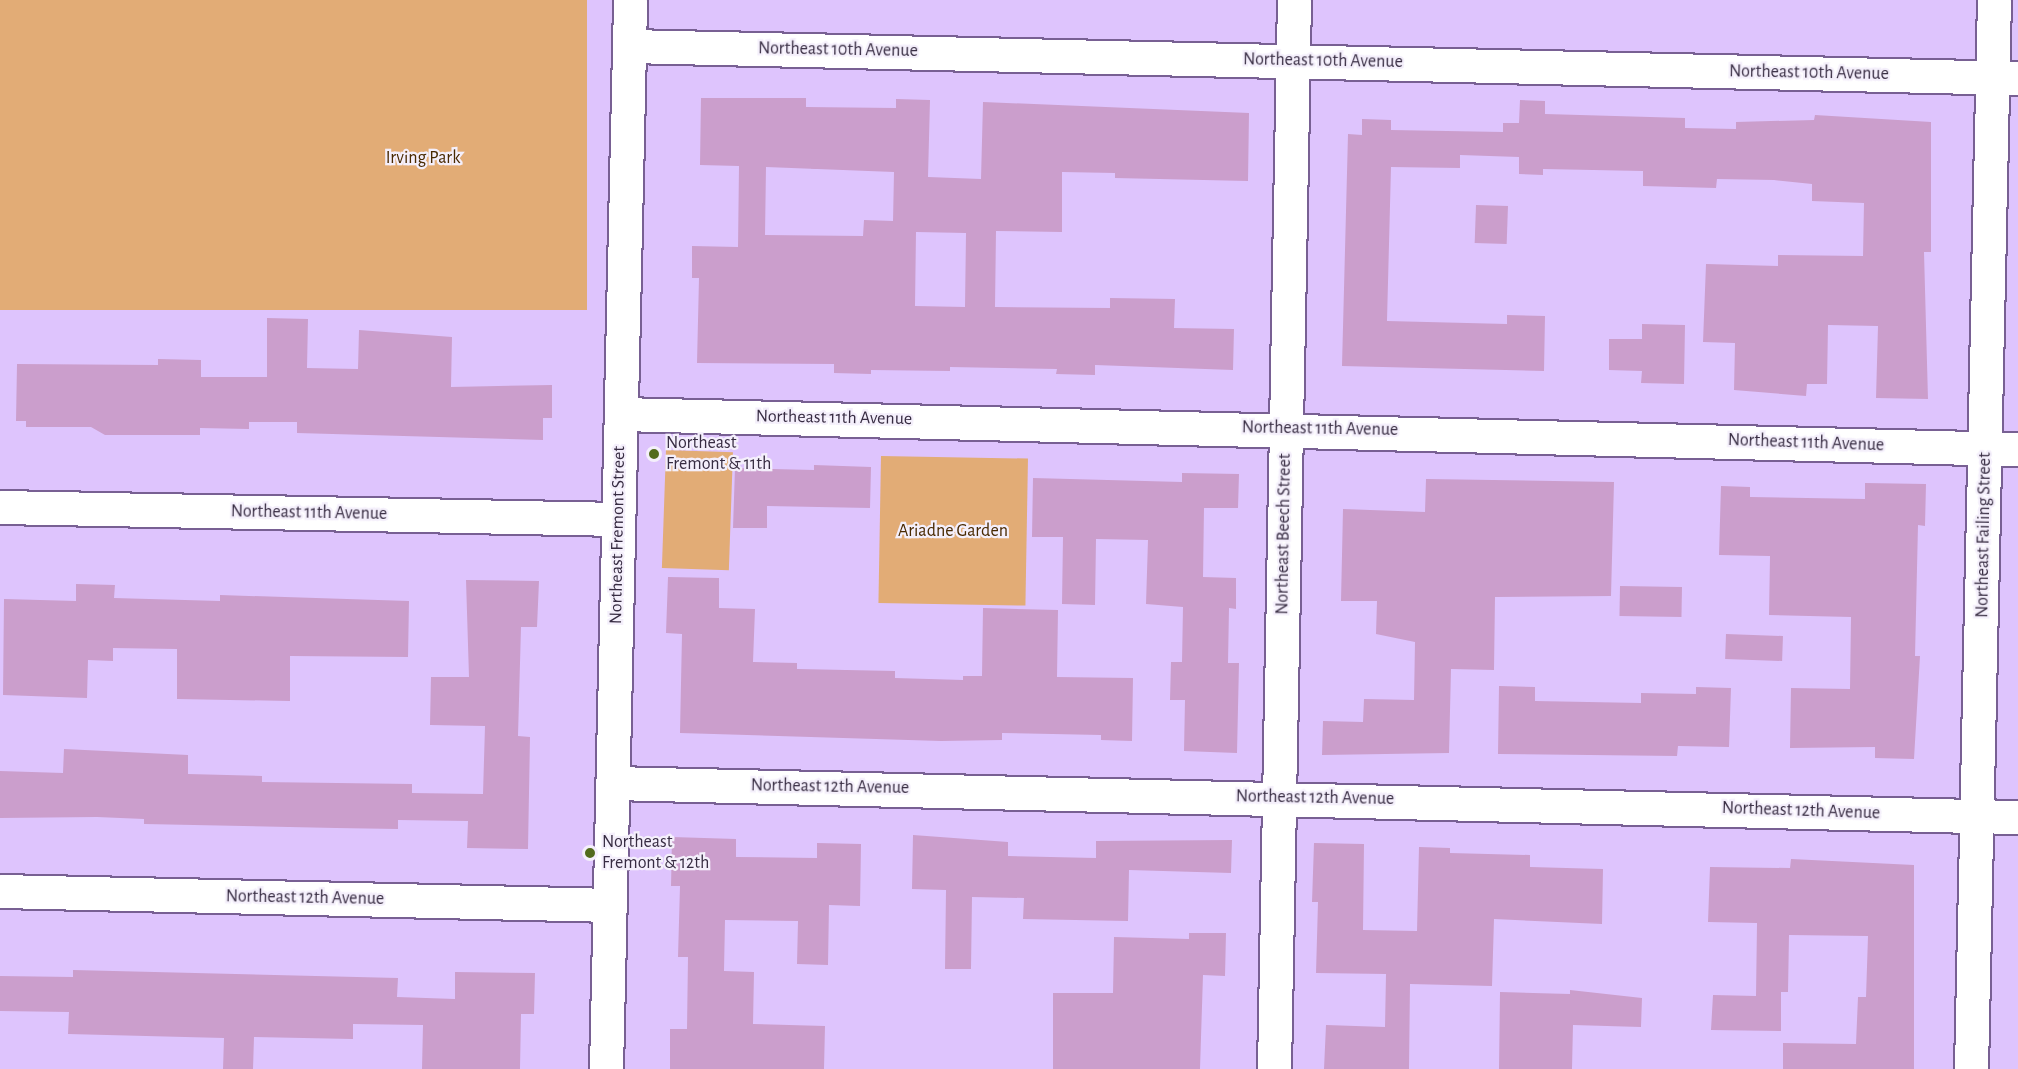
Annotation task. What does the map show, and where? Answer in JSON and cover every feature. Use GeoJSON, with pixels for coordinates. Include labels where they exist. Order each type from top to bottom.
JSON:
{"type":"FeatureCollection","features":[{"type":"Feature","properties":{"kind":"street","name":"Northeast Fremont Street"},"geometry":{"type":"LineString","coordinates":[[606,1069],[630,0]]}},
{"type":"Feature","properties":{"kind":"street","name":"Northeast Beech Street"},"geometry":{"type":"LineString","coordinates":[[1274,1069],[1294,0]]}},
{"type":"Feature","properties":{"kind":"street","name":"Northeast Failing Street"},"geometry":{"type":"LineString","coordinates":[[1971,1069],[1977,816],[2002,449],[2005,77],[1994,0]]}},
{"type":"Feature","properties":{"kind":"street","name":"Northeast 10th Avenue"},"geometry":{"type":"LineString","coordinates":[[629,46],[2005,77]]}},
{"type":"Feature","properties":{"kind":"street","name":"Northeast 11th Avenue"},"geometry":{"type":"LineString","coordinates":[[621,414],[1286,428],[2002,449]]}},
{"type":"Feature","properties":{"kind":"street","name":"Northeast 11th Avenue"},"geometry":{"type":"LineString","coordinates":[[0,507],[618,519]]}},
{"type":"Feature","properties":{"kind":"street","name":"Northeast 12th Avenue"},"geometry":{"type":"LineString","coordinates":[[613,783],[1280,797],[2018,817]]}},
{"type":"Feature","properties":{"kind":"street","name":"Northeast 12th Avenue"},"geometry":{"type":"LineString","coordinates":[[0,891],[610,905]]}},
{"type":"Feature","properties":{"kind":"green space","name":"Irving Park"},"geometry":{"type":"Polygon","coordinates":[[[0,0],[587,0],[587,310],[0,310],[0,0]]]}},
{"type":"Feature","properties":{"kind":"green space"},"geometry":{"type":"Polygon","coordinates":[[[666,450],[733,452],[729,570],[662,568],[666,450]]]}},
{"type":"Feature","properties":{"kind":"green space","name":"Ariadne Garden"},"geometry":{"type":"Polygon","coordinates":[[[881,456],[1028,459],[1025,606],[878,603],[881,456]]]}},
{"type":"Feature","properties":{"kind":"building"},"geometry":{"type":"Polygon","coordinates":[[[701,98],[806,98],[806,107],[896,108],[896,99],[930,100],[928,177],[981,179],[983,102],[1249,113],[1248,181],[1115,178],[1115,173],[1062,172],[1062,232],[996,231],[995,307],[1110,308],[1110,298],[1175,299],[1174,328],[1234,329],[1233,370],[1095,365],[1095,375],[1056,374],[1057,369],[950,367],[950,371],[871,370],[871,374],[834,373],[834,364],[697,363],[699,278],[692,278],[692,246],[738,247],[739,166],[700,165],[701,98]],[[766,167],[765,235],[863,236],[864,220],[893,221],[894,172],[766,167]],[[916,232],[915,306],[965,307],[966,233],[916,232]]]}},
{"type":"Feature","properties":{"kind":"building"},"geometry":{"type":"Polygon","coordinates":[[[1520,100],[1545,101],[1545,114],[1685,118],[1685,128],[1736,129],[1736,122],[1814,120],[1815,115],[1931,122],[1931,252],[1924,252],[1928,399],[1876,398],[1878,326],[1828,325],[1827,384],[1807,384],[1806,396],[1734,390],[1735,343],[1703,342],[1706,264],[1778,266],[1778,255],[1863,256],[1864,203],[1812,201],[1812,184],[1774,180],[1717,179],[1716,188],[1643,186],[1643,171],[1543,169],[1543,175],[1519,174],[1519,157],[1460,155],[1460,168],[1391,167],[1387,321],[1507,324],[1507,315],[1545,316],[1544,371],[1342,366],[1348,134],[1362,135],[1362,119],[1391,120],[1391,130],[1503,132],[1503,123],[1519,123],[1520,100]]]}},
{"type":"Feature","properties":{"kind":"building"},"geometry":{"type":"Polygon","coordinates":[[[1476,205],[1508,206],[1507,244],[1475,243],[1476,205]]]}},
{"type":"Feature","properties":{"kind":"building"},"geometry":{"type":"Polygon","coordinates":[[[267,318],[308,319],[307,368],[358,369],[359,330],[452,337],[451,387],[552,385],[552,418],[543,418],[543,440],[297,433],[297,422],[249,422],[249,429],[200,428],[200,435],[105,435],[91,427],[26,427],[26,421],[16,421],[17,364],[158,365],[158,359],[201,360],[201,377],[267,377],[267,318]]]}},
{"type":"Feature","properties":{"kind":"building"},"geometry":{"type":"Polygon","coordinates":[[[1642,324],[1685,325],[1684,384],[1641,383],[1642,371],[1609,370],[1609,339],[1642,339],[1642,324]]]}},
{"type":"Feature","properties":{"kind":"building"},"geometry":{"type":"Polygon","coordinates":[[[814,465],[871,467],[870,508],[767,506],[767,528],[733,528],[735,468],[814,470],[814,465]]]}},
{"type":"Feature","properties":{"kind":"building"},"geometry":{"type":"Polygon","coordinates":[[[1182,473],[1239,474],[1238,508],[1204,508],[1203,577],[1236,578],[1236,609],[1229,608],[1228,663],[1239,663],[1237,753],[1184,751],[1185,700],[1170,700],[1171,662],[1182,662],[1183,607],[1146,604],[1148,540],[1096,539],[1095,605],[1062,604],[1063,537],[1032,537],[1033,478],[1182,482],[1182,473]]]}},
{"type":"Feature","properties":{"kind":"building"},"geometry":{"type":"Polygon","coordinates":[[[1426,479],[1614,482],[1611,596],[1495,597],[1494,670],[1451,669],[1449,753],[1322,755],[1323,721],[1363,722],[1364,699],[1414,700],[1415,642],[1376,634],[1377,601],[1341,601],[1343,509],[1425,512],[1426,479]]]}},
{"type":"Feature","properties":{"kind":"building"},"geometry":{"type":"Polygon","coordinates":[[[1865,483],[1926,484],[1925,526],[1918,525],[1915,656],[1920,656],[1914,759],[1875,758],[1875,747],[1790,748],[1791,688],[1850,689],[1851,617],[1769,615],[1770,556],[1719,555],[1721,486],[1750,487],[1750,497],[1865,499],[1865,483]]]}},
{"type":"Feature","properties":{"kind":"building"},"geometry":{"type":"Polygon","coordinates":[[[668,577],[719,578],[719,608],[755,609],[753,662],[797,663],[797,669],[895,671],[895,678],[963,680],[963,676],[982,676],[983,608],[1058,610],[1057,677],[1133,678],[1132,741],[1101,740],[1101,735],[1002,733],[1002,740],[941,741],[680,733],[682,634],[666,633],[668,577]]]}},
{"type":"Feature","properties":{"kind":"building"},"geometry":{"type":"Polygon","coordinates":[[[466,580],[539,581],[537,627],[521,627],[518,736],[530,737],[528,849],[467,848],[468,821],[398,820],[398,829],[144,824],[144,819],[97,817],[0,818],[0,771],[63,773],[64,749],[188,755],[188,774],[262,776],[262,782],[412,784],[412,793],[483,794],[485,726],[430,725],[431,677],[469,677],[466,580]]]}},
{"type":"Feature","properties":{"kind":"building"},"geometry":{"type":"Polygon","coordinates":[[[76,584],[115,585],[114,598],[220,601],[220,595],[409,601],[408,657],[290,656],[290,701],[177,699],[177,649],[113,648],[113,661],[88,660],[87,698],[3,695],[4,599],[76,601],[76,584]]]}},
{"type":"Feature","properties":{"kind":"building"},"geometry":{"type":"Polygon","coordinates":[[[1620,586],[1682,587],[1681,617],[1619,616],[1620,586]]]}},
{"type":"Feature","properties":{"kind":"building"},"geometry":{"type":"Polygon","coordinates":[[[1726,634],[1783,636],[1782,661],[1725,659],[1726,634]]]}},
{"type":"Feature","properties":{"kind":"building"},"geometry":{"type":"Polygon","coordinates":[[[1499,686],[1535,687],[1535,701],[1641,703],[1641,693],[1696,694],[1696,687],[1731,688],[1729,747],[1678,746],[1677,756],[1498,754],[1499,686]]]}},
{"type":"Feature","properties":{"kind":"building"},"geometry":{"type":"Polygon","coordinates":[[[913,835],[1008,842],[1008,856],[1096,858],[1096,841],[1232,840],[1231,873],[1129,870],[1128,921],[1023,919],[1024,898],[972,897],[971,969],[945,969],[946,890],[912,889],[913,835]]]}},
{"type":"Feature","properties":{"kind":"building"},"geometry":{"type":"Polygon","coordinates":[[[672,837],[736,839],[736,857],[817,858],[817,843],[861,844],[860,906],[829,905],[828,965],[797,964],[798,921],[725,920],[724,971],[754,972],[753,1024],[825,1026],[824,1069],[670,1069],[670,1029],[687,1029],[688,957],[678,957],[680,886],[671,886],[672,837]]]}},
{"type":"Feature","properties":{"kind":"building"},"geometry":{"type":"Polygon","coordinates":[[[1314,843],[1364,844],[1363,930],[1417,931],[1419,847],[1450,848],[1450,853],[1530,855],[1530,867],[1603,869],[1602,924],[1494,919],[1492,986],[1410,984],[1409,1069],[1324,1069],[1326,1025],[1385,1027],[1386,974],[1316,973],[1318,902],[1312,902],[1314,843]]]}},
{"type":"Feature","properties":{"kind":"building"},"geometry":{"type":"Polygon","coordinates":[[[1791,859],[1914,865],[1914,1069],[1783,1069],[1783,1043],[1856,1044],[1858,997],[1866,997],[1868,936],[1789,935],[1788,992],[1781,992],[1781,1031],[1711,1030],[1713,995],[1756,996],[1757,923],[1708,922],[1710,867],[1790,868],[1791,859]]]}},
{"type":"Feature","properties":{"kind":"building"},"geometry":{"type":"Polygon","coordinates":[[[1189,933],[1226,933],[1225,976],[1203,975],[1200,1069],[1053,1069],[1053,993],[1113,993],[1114,937],[1189,939],[1189,933]]]}},
{"type":"Feature","properties":{"kind":"building"},"geometry":{"type":"Polygon","coordinates":[[[73,970],[398,978],[397,997],[455,999],[455,972],[535,973],[534,1014],[521,1014],[520,1069],[422,1069],[423,1025],[353,1024],[353,1039],[254,1037],[253,1069],[223,1069],[224,1038],[68,1034],[69,1012],[0,1011],[0,976],[73,977],[73,970]]]}},
{"type":"Feature","properties":{"kind":"building"},"geometry":{"type":"Polygon","coordinates":[[[1570,990],[1642,998],[1641,1027],[1573,1025],[1572,1069],[1499,1069],[1500,992],[1570,994],[1570,990]]]}},
{"type":"Feature","properties":{"kind":"place","name":"Northeast Fremont & 11th"},"geometry":{"type":"Point","coordinates":[654,454]}},
{"type":"Feature","properties":{"kind":"place","name":"Northeast Fremont & 12th"},"geometry":{"type":"Point","coordinates":[590,853]}}]}
